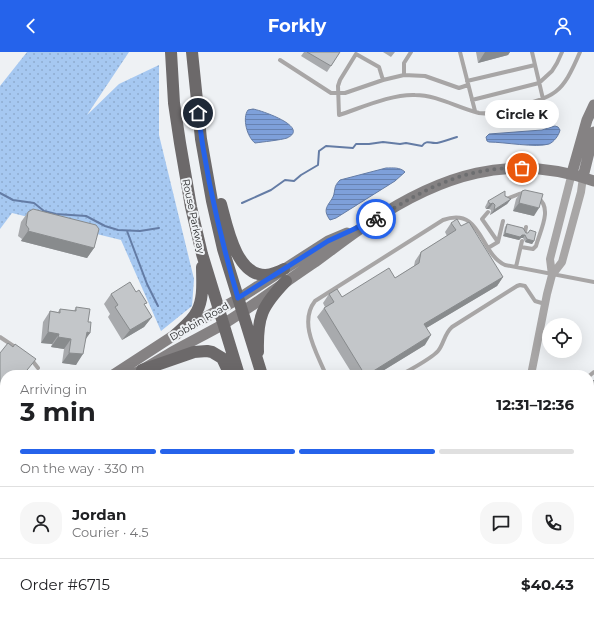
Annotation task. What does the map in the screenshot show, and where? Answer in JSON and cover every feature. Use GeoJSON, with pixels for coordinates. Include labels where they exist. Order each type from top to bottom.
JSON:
{"type":"FeatureCollection","features":[{"type":"Feature","properties":{"kind":"main road","name":"Rouse Parkway"},"geometry":{"type":"LineString","coordinates":[[171,52],[174,103],[180,143],[202,254],[237,370]]}},
{"type":"Feature","properties":{"kind":"main road","name":"Rouse Parkway"},"geometry":{"type":"LineString","coordinates":[[192,52],[201,139],[212,201],[223,249],[260,370]]}},
{"type":"Feature","properties":{"kind":"main road"},"geometry":{"type":"LineString","coordinates":[[194,69],[220,200],[236,252],[247,268],[258,274],[285,275],[262,312],[258,331],[260,370]]}},
{"type":"Feature","properties":{"kind":"main road"},"geometry":{"type":"LineString","coordinates":[[176,334],[193,317],[200,305],[202,254]]}},
{"type":"Feature","properties":{"kind":"main road"},"geometry":{"type":"LineString","coordinates":[[145,370],[194,352],[207,351],[212,352],[222,358],[226,363],[228,370]]}},
{"type":"Feature","properties":{"kind":"street"},"geometry":{"type":"LineString","coordinates":[[532,370],[552,275],[550,259],[587,120],[594,105]]}},
{"type":"Feature","properties":{"kind":"street"},"geometry":{"type":"LineString","coordinates":[[552,275],[562,262],[581,192],[583,177],[594,132]]}},
{"type":"Feature","properties":{"kind":"street","name":"Dobbin Road"},"geometry":{"type":"LineString","coordinates":[[121,370],[176,334],[238,298],[285,275],[369,222],[434,186],[472,173],[511,168],[540,169],[572,173],[594,180]]}},
{"type":"Feature","properties":{"kind":"street","name":"Dobbin Road"},"geometry":{"type":"LineString","coordinates":[[142,370],[223,324],[242,311],[285,275]]}},
{"type":"Feature","properties":{"kind":"lane"},"geometry":{"type":"LineString","coordinates":[[404,75],[404,63],[411,52]]}},
{"type":"Feature","properties":{"kind":"lane"},"geometry":{"type":"LineString","coordinates":[[460,52],[474,111]]}},
{"type":"Feature","properties":{"kind":"lane"},"geometry":{"type":"LineString","coordinates":[[532,52],[543,99]]}},
{"type":"Feature","properties":{"kind":"lane"},"geometry":{"type":"LineString","coordinates":[[472,100],[539,84],[552,71],[562,52]]}},
{"type":"Feature","properties":{"kind":"lane"},"geometry":{"type":"LineString","coordinates":[[383,80],[378,67],[356,54],[338,86],[339,115],[386,99],[416,94],[474,111],[490,113],[543,99],[554,93],[566,81],[580,52]]}},
{"type":"Feature","properties":{"kind":"lane"},"geometry":{"type":"LineString","coordinates":[[280,60],[331,93],[338,94],[404,75],[425,76],[459,88],[468,83],[535,65]]}},
{"type":"Feature","properties":{"kind":"lane"},"geometry":{"type":"LineString","coordinates":[[504,200],[519,194],[533,196],[543,202],[546,213],[536,246],[533,249],[521,247]]}},
{"type":"Feature","properties":{"kind":"lane"},"geometry":{"type":"LineString","coordinates":[[488,212],[482,219],[498,242]]}},
{"type":"Feature","properties":{"kind":"lane"},"geometry":{"type":"LineString","coordinates":[[324,370],[308,326],[308,313],[311,306],[320,297],[443,220],[460,218],[470,222],[500,262],[552,275],[594,282]]}},
{"type":"Feature","properties":{"kind":"lane"},"geometry":{"type":"LineString","coordinates":[[488,248],[498,242],[503,221]]}},
{"type":"Feature","properties":{"kind":"lane"},"geometry":{"type":"LineString","coordinates":[[525,232],[526,226]]}},
{"type":"Feature","properties":{"kind":"lane"},"geometry":{"type":"LineString","coordinates":[[516,267],[522,241]]}},
{"type":"Feature","properties":{"kind":"lane"},"geometry":{"type":"LineString","coordinates":[[409,370],[435,354],[440,348],[446,332],[452,327],[517,286],[525,286],[535,301],[545,304]]}},
{"type":"Feature","properties":{"kind":"lane"},"geometry":{"type":"LineString","coordinates":[[0,337],[23,353]]}},
{"type":"Feature","properties":{"kind":"lane"},"geometry":{"type":"LineString","coordinates":[[29,358],[38,368]]}},
{"type":"Feature","properties":{"kind":"shaded area"},"geometry":{"type":"Polygon","coordinates":[[[27,52],[129,52],[87,115],[119,84],[159,65],[159,135],[194,279],[192,306],[161,331],[121,240],[12,213],[0,229],[0,86],[27,52]]]}},
{"type":"Feature","properties":{"kind":"shaded area"},"geometry":{"type":"Polygon","coordinates":[[[253,109],[265,112],[289,124],[293,129],[293,134],[284,139],[255,143],[248,132],[245,122],[246,113],[248,110],[253,109]]]}},
{"type":"Feature","properties":{"kind":"shaded area"},"geometry":{"type":"Polygon","coordinates":[[[555,126],[560,130],[557,136],[551,143],[543,145],[489,142],[487,141],[486,137],[489,134],[542,130],[555,126]]]}},
{"type":"Feature","properties":{"kind":"shaded area"},"geometry":{"type":"Polygon","coordinates":[[[386,168],[399,169],[405,172],[395,181],[336,218],[330,220],[326,210],[333,197],[336,184],[340,180],[386,168]]]}},
{"type":"Feature","properties":{"kind":"building"},"geometry":{"type":"Polygon","coordinates":[[[307,52],[340,52],[331,66],[307,52]]]}},
{"type":"Feature","properties":{"kind":"building"},"geometry":{"type":"Polygon","coordinates":[[[525,190],[543,194],[539,208],[519,203],[522,191],[525,190]]]}},
{"type":"Feature","properties":{"kind":"building"},"geometry":{"type":"Polygon","coordinates":[[[505,191],[505,196],[511,199],[494,210],[495,205],[493,203],[490,204],[488,201],[505,191]]]}},
{"type":"Feature","properties":{"kind":"building"},"geometry":{"type":"Polygon","coordinates":[[[33,209],[96,225],[99,229],[94,248],[28,231],[29,229],[26,225],[28,212],[33,209]]]}},
{"type":"Feature","properties":{"kind":"building"},"geometry":{"type":"Polygon","coordinates":[[[457,219],[461,226],[469,222],[503,277],[424,324],[431,335],[375,370],[362,370],[324,308],[334,302],[329,294],[337,289],[342,297],[389,268],[395,278],[419,263],[421,252],[456,230],[451,223],[457,219]]]}},
{"type":"Feature","properties":{"kind":"building"},"geometry":{"type":"Polygon","coordinates":[[[507,224],[523,228],[526,233],[530,230],[536,232],[534,241],[527,239],[525,235],[520,237],[505,233],[507,224]]]}},
{"type":"Feature","properties":{"kind":"building"},"geometry":{"type":"Polygon","coordinates":[[[130,282],[136,292],[139,290],[147,303],[144,304],[152,317],[130,330],[115,307],[118,305],[111,294],[130,282]]]}},
{"type":"Feature","properties":{"kind":"building"},"geometry":{"type":"Polygon","coordinates":[[[76,307],[90,309],[88,322],[91,322],[90,333],[87,332],[83,354],[69,353],[71,339],[58,337],[59,334],[48,332],[50,311],[60,313],[60,309],[76,311],[76,307]]]}},
{"type":"Feature","properties":{"kind":"building"},"geometry":{"type":"Polygon","coordinates":[[[8,343],[13,347],[15,344],[36,359],[27,370],[0,370],[0,353],[8,343]]]}},
{"type":"Feature","properties":{"kind":"waterway"},"geometry":{"type":"LineString","coordinates":[[242,203],[271,190],[285,180],[294,181],[318,165],[319,151],[326,146],[353,148],[356,144],[383,142],[400,144],[406,143],[422,146],[427,142],[437,143],[457,137]]}},
{"type":"Feature","properties":{"kind":"waterway"},"geometry":{"type":"LineString","coordinates":[[0,193],[13,200],[34,203],[44,211],[56,214],[86,216],[105,226],[118,230],[140,231],[159,228]]}},
{"type":"Feature","properties":{"kind":"waterway"},"geometry":{"type":"LineString","coordinates":[[127,231],[147,284],[158,306]]}},
{"type":"Feature","properties":{"kind":"way so far"},"geometry":{"type":"LineString","coordinates":[[376,219],[414,196],[455,178],[491,170],[522,168]]}},
{"type":"Feature","properties":{"kind":"place","name":"Circle K"},"geometry":{"type":"Point","coordinates":[522,168]}},
{"type":"Feature","properties":{"kind":"route"},"geometry":{"type":"LineString","coordinates":[[198,113],[212,201],[223,249],[238,298],[328,241],[376,219]]}}]}
